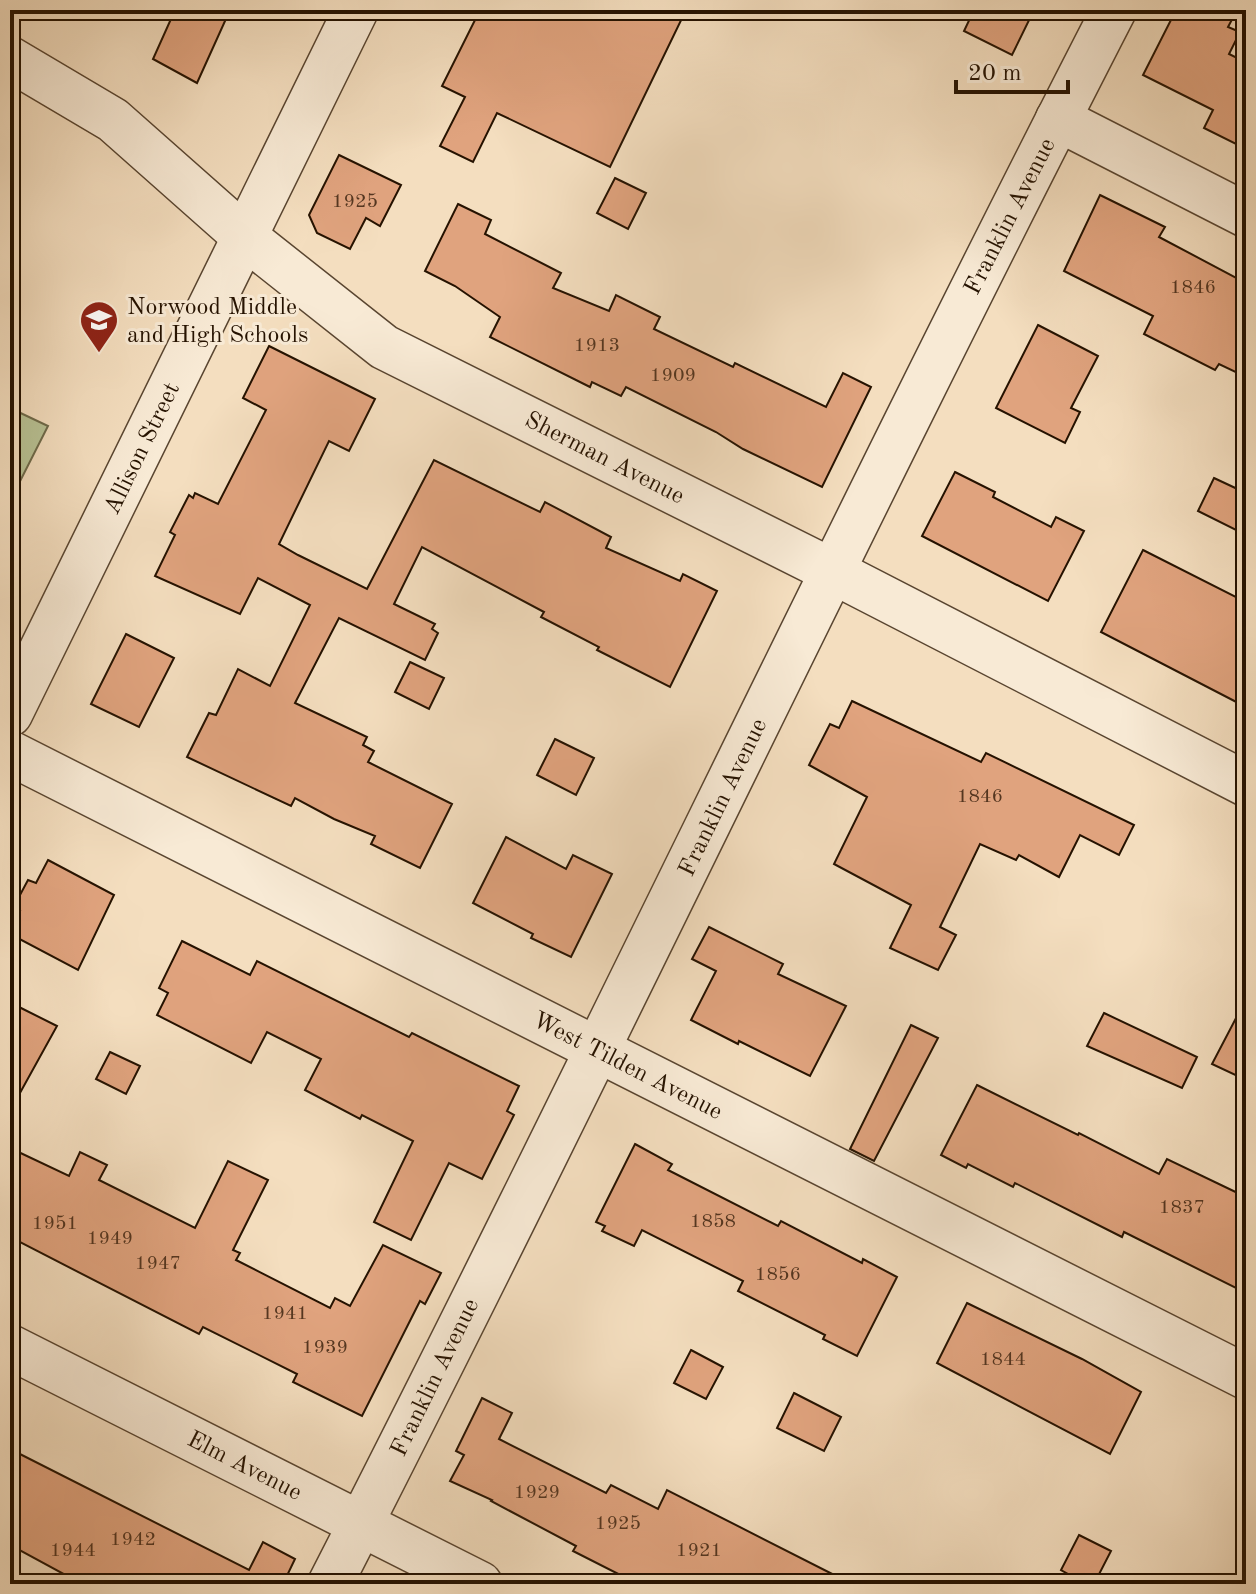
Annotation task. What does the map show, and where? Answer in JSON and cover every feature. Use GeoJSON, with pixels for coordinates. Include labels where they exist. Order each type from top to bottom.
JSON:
{"type":"FeatureCollection","features":[{"type":"Feature","properties":{"kind":"street","name":"Allison Street"},"geometry":{"type":"LineString","coordinates":[[10,714],[356,10]]}},
{"type":"Feature","properties":{"kind":"street","name":"Franklin Avenue"},"geometry":{"type":"LineString","coordinates":[[330,1584],[1114,10]]}},
{"type":"Feature","properties":{"kind":"street","name":"Sherman Avenue"},"geometry":{"type":"LineString","coordinates":[[10,59],[113,120],[245,237],[384,347],[832,571],[1246,784]]}},
{"type":"Feature","properties":{"kind":"street"},"geometry":{"type":"LineString","coordinates":[[1058,119],[1246,215]]}},
{"type":"Feature","properties":{"kind":"street","name":"West Tilden Avenue"},"geometry":{"type":"LineString","coordinates":[[10,753],[1246,1377]]}},
{"type":"Feature","properties":{"kind":"street","name":"Elm Avenue"},"geometry":{"type":"LineString","coordinates":[[10,1347],[480,1584]]}},
{"type":"Feature","properties":{"kind":"green space"},"geometry":{"type":"Polygon","coordinates":[[[10,408],[48,426],[10,501],[10,408]]]}},
{"type":"Feature","properties":{"kind":"building"},"geometry":{"type":"Polygon","coordinates":[[[175,10],[230,10],[197,83],[153,59],[175,10]]]}},
{"type":"Feature","properties":{"kind":"building"},"geometry":{"type":"Polygon","coordinates":[[[480,10],[686,10],[610,167],[497,113],[473,162],[440,146],[465,97],[442,86],[480,10]]]}},
{"type":"Feature","properties":{"kind":"building"},"geometry":{"type":"Polygon","coordinates":[[[974,10],[1034,10],[1012,55],[964,31],[974,10]]]}},
{"type":"Feature","properties":{"kind":"building"},"geometry":{"type":"Polygon","coordinates":[[[1176,10],[1237,10],[1228,27],[1240,32],[1229,54],[1239,59],[1246,46],[1246,149],[1204,128],[1213,110],[1143,75],[1176,10]]]}},
{"type":"Feature","properties":{"kind":"building"},"geometry":{"type":"Polygon","coordinates":[[[339,155],[401,185],[380,226],[366,218],[350,249],[317,233],[309,215],[339,155]]]}},
{"type":"Feature","properties":{"kind":"building"},"geometry":{"type":"Polygon","coordinates":[[[615,178],[646,193],[628,229],[597,213],[615,178]]]}},
{"type":"Feature","properties":{"kind":"building"},"geometry":{"type":"Polygon","coordinates":[[[1100,195],[1165,227],[1159,237],[1246,283],[1246,377],[1219,364],[1215,370],[1144,334],[1153,316],[1064,271],[1100,195]]]}},
{"type":"Feature","properties":{"kind":"building"},"geometry":{"type":"Polygon","coordinates":[[[458,204],[491,220],[485,234],[561,273],[553,288],[609,311],[616,295],[660,317],[654,329],[733,367],[735,363],[826,407],[843,373],[871,387],[822,487],[626,387],[621,396],[592,382],[590,387],[490,337],[500,317],[455,286],[425,271],[458,204]]]}},
{"type":"Feature","properties":{"kind":"building"},"geometry":{"type":"Polygon","coordinates":[[[1038,325],[1098,356],[1071,408],[1080,412],[1065,443],[996,408],[1038,325]]]}},
{"type":"Feature","properties":{"kind":"building"},"geometry":{"type":"Polygon","coordinates":[[[269,346],[375,399],[349,451],[329,441],[279,544],[298,555],[367,589],[434,460],[540,512],[545,502],[611,537],[606,548],[680,581],[683,574],[717,591],[670,687],[597,650],[599,647],[541,617],[544,612],[422,547],[394,604],[435,624],[432,629],[438,633],[425,660],[339,618],[295,703],[367,737],[363,745],[374,751],[368,762],[452,804],[420,868],[371,844],[375,836],[295,798],[291,806],[187,757],[209,713],[216,715],[238,669],[270,686],[310,605],[258,578],[240,614],[155,576],[175,535],[170,532],[189,495],[193,498],[195,493],[218,504],[266,410],[243,398],[269,346]]]}},
{"type":"Feature","properties":{"kind":"building"},"geometry":{"type":"Polygon","coordinates":[[[955,472],[995,492],[993,497],[1051,527],[1056,517],[1084,531],[1048,601],[922,536],[955,472]]]}},
{"type":"Feature","properties":{"kind":"building"},"geometry":{"type":"Polygon","coordinates":[[[1214,478],[1246,493],[1246,535],[1198,511],[1214,478]]]}},
{"type":"Feature","properties":{"kind":"building"},"geometry":{"type":"Polygon","coordinates":[[[1143,550],[1246,602],[1246,707],[1101,632],[1143,550]]]}},
{"type":"Feature","properties":{"kind":"building"},"geometry":{"type":"Polygon","coordinates":[[[126,634],[174,658],[139,727],[91,704],[126,634]]]}},
{"type":"Feature","properties":{"kind":"building"},"geometry":{"type":"Polygon","coordinates":[[[410,662],[444,678],[429,709],[395,692],[410,662]]]}},
{"type":"Feature","properties":{"kind":"building"},"geometry":{"type":"Polygon","coordinates":[[[852,701],[981,762],[986,753],[1134,825],[1119,855],[1080,835],[1059,877],[1019,855],[1016,860],[980,844],[940,927],[956,935],[938,970],[890,948],[911,905],[834,864],[867,797],[809,765],[830,724],[839,728],[852,701]]]}},
{"type":"Feature","properties":{"kind":"building"},"geometry":{"type":"Polygon","coordinates":[[[555,739],[594,758],[576,795],[537,775],[555,739]]]}},
{"type":"Feature","properties":{"kind":"building"},"geometry":{"type":"Polygon","coordinates":[[[506,837],[566,869],[573,855],[612,874],[571,957],[531,938],[533,934],[473,903],[506,837]]]}},
{"type":"Feature","properties":{"kind":"building"},"geometry":{"type":"Polygon","coordinates":[[[48,860],[114,895],[78,970],[10,934],[20,911],[13,908],[28,880],[36,883],[48,860]]]}},
{"type":"Feature","properties":{"kind":"building"},"geometry":{"type":"Polygon","coordinates":[[[709,927],[783,964],[778,974],[846,1006],[810,1076],[691,1020],[716,971],[692,959],[709,927]]]}},
{"type":"Feature","properties":{"kind":"building"},"geometry":{"type":"Polygon","coordinates":[[[182,941],[250,975],[257,961],[409,1037],[412,1033],[519,1086],[507,1111],[514,1115],[482,1179],[449,1163],[411,1240],[374,1222],[413,1141],[362,1115],[360,1119],[305,1090],[321,1059],[267,1032],[251,1063],[157,1015],[168,993],[159,988],[182,941]]]}},
{"type":"Feature","properties":{"kind":"building"},"geometry":{"type":"Polygon","coordinates":[[[1246,999],[1246,1080],[1212,1064],[1246,999]]]}},
{"type":"Feature","properties":{"kind":"building"},"geometry":{"type":"Polygon","coordinates":[[[19,1007],[57,1026],[10,1111],[10,1026],[19,1007]]]}},
{"type":"Feature","properties":{"kind":"building"},"geometry":{"type":"Polygon","coordinates":[[[1104,1013],[1197,1057],[1182,1088],[1087,1046],[1104,1013]]]}},
{"type":"Feature","properties":{"kind":"building"},"geometry":{"type":"Polygon","coordinates":[[[911,1025],[938,1038],[874,1161],[850,1149],[911,1025]]]}},
{"type":"Feature","properties":{"kind":"building"},"geometry":{"type":"Polygon","coordinates":[[[110,1052],[140,1066],[126,1094],[96,1079],[110,1052]]]}},
{"type":"Feature","properties":{"kind":"building"},"geometry":{"type":"Polygon","coordinates":[[[977,1085],[1159,1174],[1167,1159],[1246,1197],[1246,1293],[1124,1232],[1122,1237],[1015,1183],[1013,1187],[968,1164],[966,1168],[941,1155],[977,1085]]]}},
{"type":"Feature","properties":{"kind":"building"},"geometry":{"type":"Polygon","coordinates":[[[635,1144],[672,1164],[668,1170],[778,1226],[781,1221],[862,1263],[863,1259],[897,1277],[857,1356],[823,1339],[825,1335],[738,1291],[743,1281],[642,1230],[634,1246],[602,1231],[605,1226],[596,1222],[635,1144]]]}},
{"type":"Feature","properties":{"kind":"building"},"geometry":{"type":"Polygon","coordinates":[[[10,1148],[69,1176],[80,1152],[107,1165],[99,1180],[195,1228],[228,1161],[268,1180],[233,1250],[240,1253],[236,1260],[330,1308],[335,1298],[350,1306],[383,1245],[441,1273],[425,1304],[420,1301],[362,1416],[293,1382],[297,1374],[203,1327],[199,1334],[10,1237],[10,1148]]]}},
{"type":"Feature","properties":{"kind":"building"},"geometry":{"type":"Polygon","coordinates":[[[967,1303],[1082,1359],[1141,1392],[1110,1454],[937,1363],[967,1303]]]}},
{"type":"Feature","properties":{"kind":"building"},"geometry":{"type":"Polygon","coordinates":[[[691,1350],[723,1367],[706,1399],[674,1383],[691,1350]]]}},
{"type":"Feature","properties":{"kind":"building"},"geometry":{"type":"Polygon","coordinates":[[[794,1393],[841,1417],[824,1451],[777,1428],[794,1393]]]}},
{"type":"Feature","properties":{"kind":"building"},"geometry":{"type":"Polygon","coordinates":[[[482,1398],[512,1413],[499,1439],[606,1493],[611,1485],[658,1509],[667,1490],[852,1584],[638,1584],[573,1551],[576,1546],[450,1481],[464,1455],[456,1451],[482,1398]]]}},
{"type":"Feature","properties":{"kind":"building"},"geometry":{"type":"Polygon","coordinates":[[[10,1449],[249,1570],[263,1542],[295,1559],[283,1584],[82,1584],[10,1545],[10,1449]]]}},
{"type":"Feature","properties":{"kind":"building"},"geometry":{"type":"Polygon","coordinates":[[[1079,1535],[1111,1551],[1094,1584],[1086,1584],[1061,1570],[1079,1535]]]}},
{"type":"Feature","properties":{"kind":"place","name":"Norwood Middle and High Schools"},"geometry":{"type":"Point","coordinates":[99,354]}}]}
